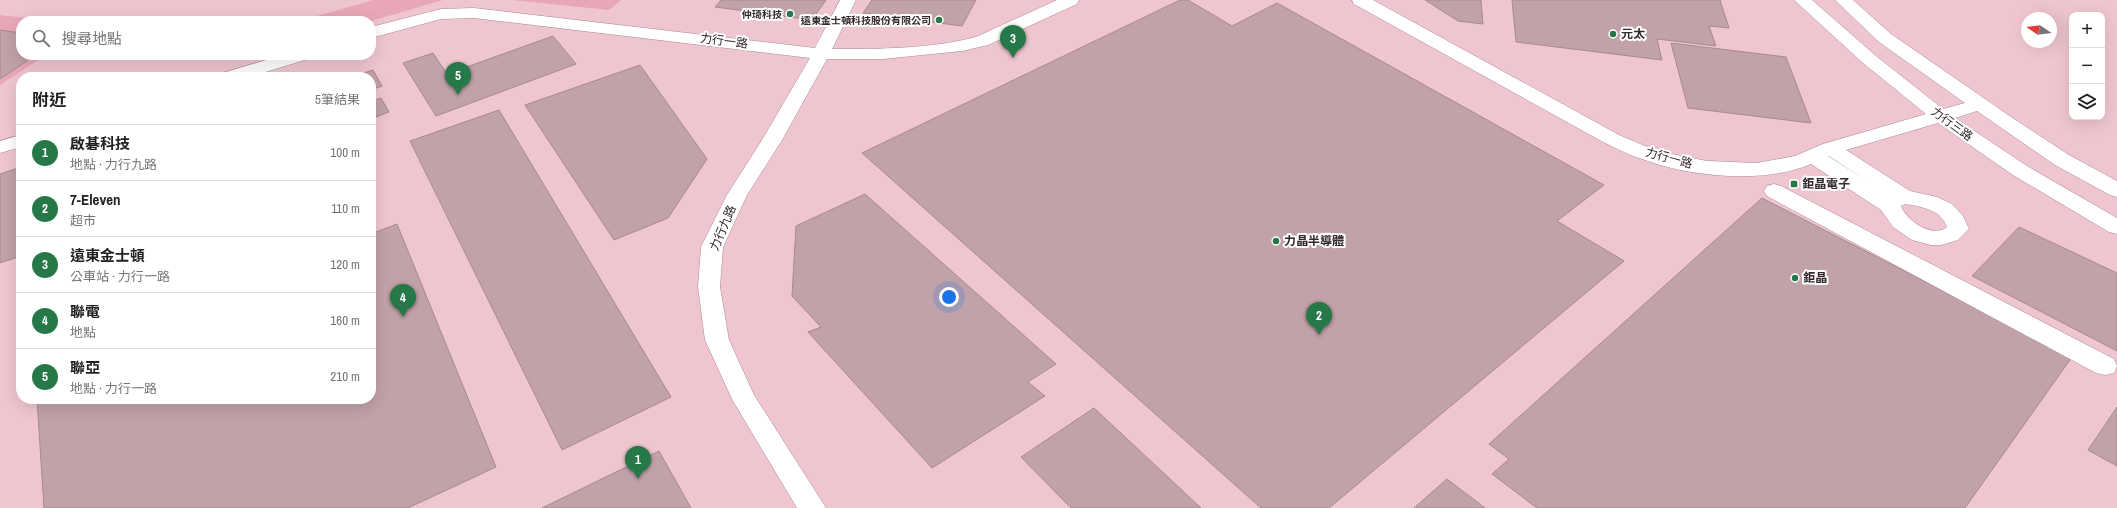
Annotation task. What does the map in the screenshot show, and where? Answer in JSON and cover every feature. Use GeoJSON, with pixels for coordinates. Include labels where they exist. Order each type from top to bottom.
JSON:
{"type":"FeatureCollection","features":[{"type":"Feature","properties":{"kind":"street","name":"力行九路"},"geometry":{"type":"LineString","coordinates":[[812,508],[748,405],[738,386],[717,340],[709,287],[712,247],[737,195],[772,140],[848,0]]}},
{"type":"Feature","properties":{"kind":"street","name":"力行一路"},"geometry":{"type":"LineString","coordinates":[[376,32],[440,14],[474,13],[785,48],[820,54],[883,54],[962,46],[982,41],[1071,0]]}},
{"type":"Feature","properties":{"kind":"street","name":"力行一路"},"geometry":{"type":"LineString","coordinates":[[1360,0],[1612,139],[1652,156],[1707,168],[1757,170],[1800,161],[1821,152],[1981,104]]}},
{"type":"Feature","properties":{"kind":"street","name":"力行三路"},"geometry":{"type":"LineString","coordinates":[[1802,0],[1839,34],[1940,116],[1990,151],[2117,227]]}},
{"type":"Feature","properties":{"kind":"street"},"geometry":{"type":"LineString","coordinates":[[1843,0],[1885,38],[2006,123],[2062,160],[2117,190]]}},
{"type":"Feature","properties":{"kind":"street"},"geometry":{"type":"LineString","coordinates":[[246,72],[286,60]]}},
{"type":"Feature","properties":{"kind":"street"},"geometry":{"type":"LineString","coordinates":[[0,147],[16,142]]}},
{"type":"Feature","properties":{"kind":"street"},"geometry":{"type":"LineString","coordinates":[[1821,152],[1898,201],[1928,201],[1940,206],[1957,222],[1958,229],[1954,234],[1945,237],[1933,237],[1915,232],[1897,220],[1891,213],[1898,201]]}},
{"type":"Feature","properties":{"kind":"street"},"geometry":{"type":"LineString","coordinates":[[1774,191],[2105,366]]}},
{"type":"Feature","properties":{"kind":"street"},"geometry":{"type":"LineString","coordinates":[[1887,251],[1915,232]]}},
{"type":"Feature","properties":{"kind":"shaded area"},"geometry":{"type":"Polygon","coordinates":[[[0,0],[2117,0],[2117,508],[0,508],[0,0]]]}},
{"type":"Feature","properties":{"kind":"shaded area"},"geometry":{"type":"Polygon","coordinates":[[[373,0],[443,0],[376,20],[376,16],[317,16],[373,0]]]}},
{"type":"Feature","properties":{"kind":"shaded area"},"geometry":{"type":"Polygon","coordinates":[[[512,0],[621,0],[609,10],[512,0]]]}},
{"type":"Feature","properties":{"kind":"shaded area"},"geometry":{"type":"Polygon","coordinates":[[[0,15],[16,17],[16,60],[38,60],[20,72],[16,72],[16,75],[0,85],[0,15]]]}},
{"type":"Feature","properties":{"kind":"building","name":"仲琦科技"},"geometry":{"type":"Polygon","coordinates":[[[721,0],[826,0],[812,20],[715,7],[721,0]]]}},
{"type":"Feature","properties":{"kind":"building","name":"遠東金士頓科技股份有限公司"},"geometry":{"type":"Polygon","coordinates":[[[872,0],[976,0],[962,26],[863,13],[872,0]]]}},
{"type":"Feature","properties":{"kind":"building","name":"力晶半導體"},"geometry":{"type":"Polygon","coordinates":[[[1180,0],[1188,0],[1232,26],[1277,3],[1604,185],[1557,221],[1624,261],[1329,508],[1261,508],[862,153],[1180,0]]]}},
{"type":"Feature","properties":{"kind":"building"},"geometry":{"type":"Polygon","coordinates":[[[1425,0],[1481,0],[1483,24],[1458,21],[1425,0]]]}},
{"type":"Feature","properties":{"kind":"building","name":"元太"},"geometry":{"type":"Polygon","coordinates":[[[1512,0],[1720,0],[1729,28],[1709,26],[1716,46],[1657,39],[1662,60],[1516,42],[1512,0]]]}},
{"type":"Feature","properties":{"kind":"building"},"geometry":{"type":"Polygon","coordinates":[[[0,30],[16,32],[16,60],[28,60],[0,79],[0,30]]]}},
{"type":"Feature","properties":{"kind":"building"},"geometry":{"type":"Polygon","coordinates":[[[553,36],[576,64],[436,116],[403,63],[433,53],[447,74],[553,36]]]}},
{"type":"Feature","properties":{"kind":"building"},"geometry":{"type":"Polygon","coordinates":[[[1671,43],[1786,57],[1811,123],[1688,108],[1671,43]]]}},
{"type":"Feature","properties":{"kind":"building"},"geometry":{"type":"Polygon","coordinates":[[[640,65],[707,159],[668,218],[614,240],[525,105],[640,65]]]}},
{"type":"Feature","properties":{"kind":"building"},"geometry":{"type":"Polygon","coordinates":[[[376,75],[382,86],[376,88],[376,75]]]}},
{"type":"Feature","properties":{"kind":"building"},"geometry":{"type":"Polygon","coordinates":[[[381,98],[389,112],[376,117],[376,100],[381,98]]]}},
{"type":"Feature","properties":{"kind":"building"},"geometry":{"type":"Polygon","coordinates":[[[499,110],[671,397],[562,450],[410,141],[499,110]]]}},
{"type":"Feature","properties":{"kind":"building"},"geometry":{"type":"Polygon","coordinates":[[[16,169],[16,258],[0,263],[0,174],[16,169]]]}},
{"type":"Feature","properties":{"kind":"building"},"geometry":{"type":"Polygon","coordinates":[[[865,194],[1056,364],[1028,382],[1045,396],[932,468],[808,332],[821,327],[792,296],[796,226],[865,194]]]}},
{"type":"Feature","properties":{"kind":"building","name":"鉅晶"},"geometry":{"type":"Polygon","coordinates":[[[1762,198],[2072,357],[1965,508],[1537,508],[1492,474],[1509,459],[1489,444],[1762,198]]]}},
{"type":"Feature","properties":{"kind":"building"},"geometry":{"type":"Polygon","coordinates":[[[397,224],[496,467],[408,508],[44,508],[37,404],[376,404],[376,232],[397,224]]]}},
{"type":"Feature","properties":{"kind":"building"},"geometry":{"type":"Polygon","coordinates":[[[2019,227],[2117,273],[2117,351],[1972,276],[2019,227]]]}},
{"type":"Feature","properties":{"kind":"building"},"geometry":{"type":"Polygon","coordinates":[[[2117,407],[2117,466],[2088,450],[2117,407]]]}},
{"type":"Feature","properties":{"kind":"building"},"geometry":{"type":"Polygon","coordinates":[[[1094,408],[1201,508],[1071,508],[1021,457],[1094,408]]]}},
{"type":"Feature","properties":{"kind":"building"},"geometry":{"type":"Polygon","coordinates":[[[659,451],[691,508],[542,508],[659,451]]]}},
{"type":"Feature","properties":{"kind":"building"},"geometry":{"type":"Polygon","coordinates":[[[1447,479],[1485,508],[1414,508],[1447,479]]]}},
{"type":"Feature","properties":{"kind":"place","name":"仲琦科技"},"geometry":{"type":"Point","coordinates":[790,14]}},
{"type":"Feature","properties":{"kind":"place","name":"遠東金士頓科技股份有限公司"},"geometry":{"type":"Point","coordinates":[939,20]}},
{"type":"Feature","properties":{"kind":"place","name":"元太"},"geometry":{"type":"Point","coordinates":[1613,34]}},
{"type":"Feature","properties":{"kind":"place","name":"遠東金士頓"},"geometry":{"type":"Point","coordinates":[1013,58]}},
{"type":"Feature","properties":{"kind":"place","name":"聯亞"},"geometry":{"type":"Point","coordinates":[458,95]}},
{"type":"Feature","properties":{"kind":"place","name":"鉅晶電子"},"geometry":{"type":"Point","coordinates":[1794,184]}},
{"type":"Feature","properties":{"kind":"place","name":"力晶半導體"},"geometry":{"type":"Point","coordinates":[1276,241]}},
{"type":"Feature","properties":{"kind":"place","name":"鉅晶"},"geometry":{"type":"Point","coordinates":[1795,278]}},
{"type":"Feature","properties":{"kind":"place","name":"聯電"},"geometry":{"type":"Point","coordinates":[403,317]}},
{"type":"Feature","properties":{"kind":"place","name":"7-Eleven"},"geometry":{"type":"Point","coordinates":[1319,335]}},
{"type":"Feature","properties":{"kind":"place","name":"啟碁科技"},"geometry":{"type":"Point","coordinates":[638,479]}}]}
